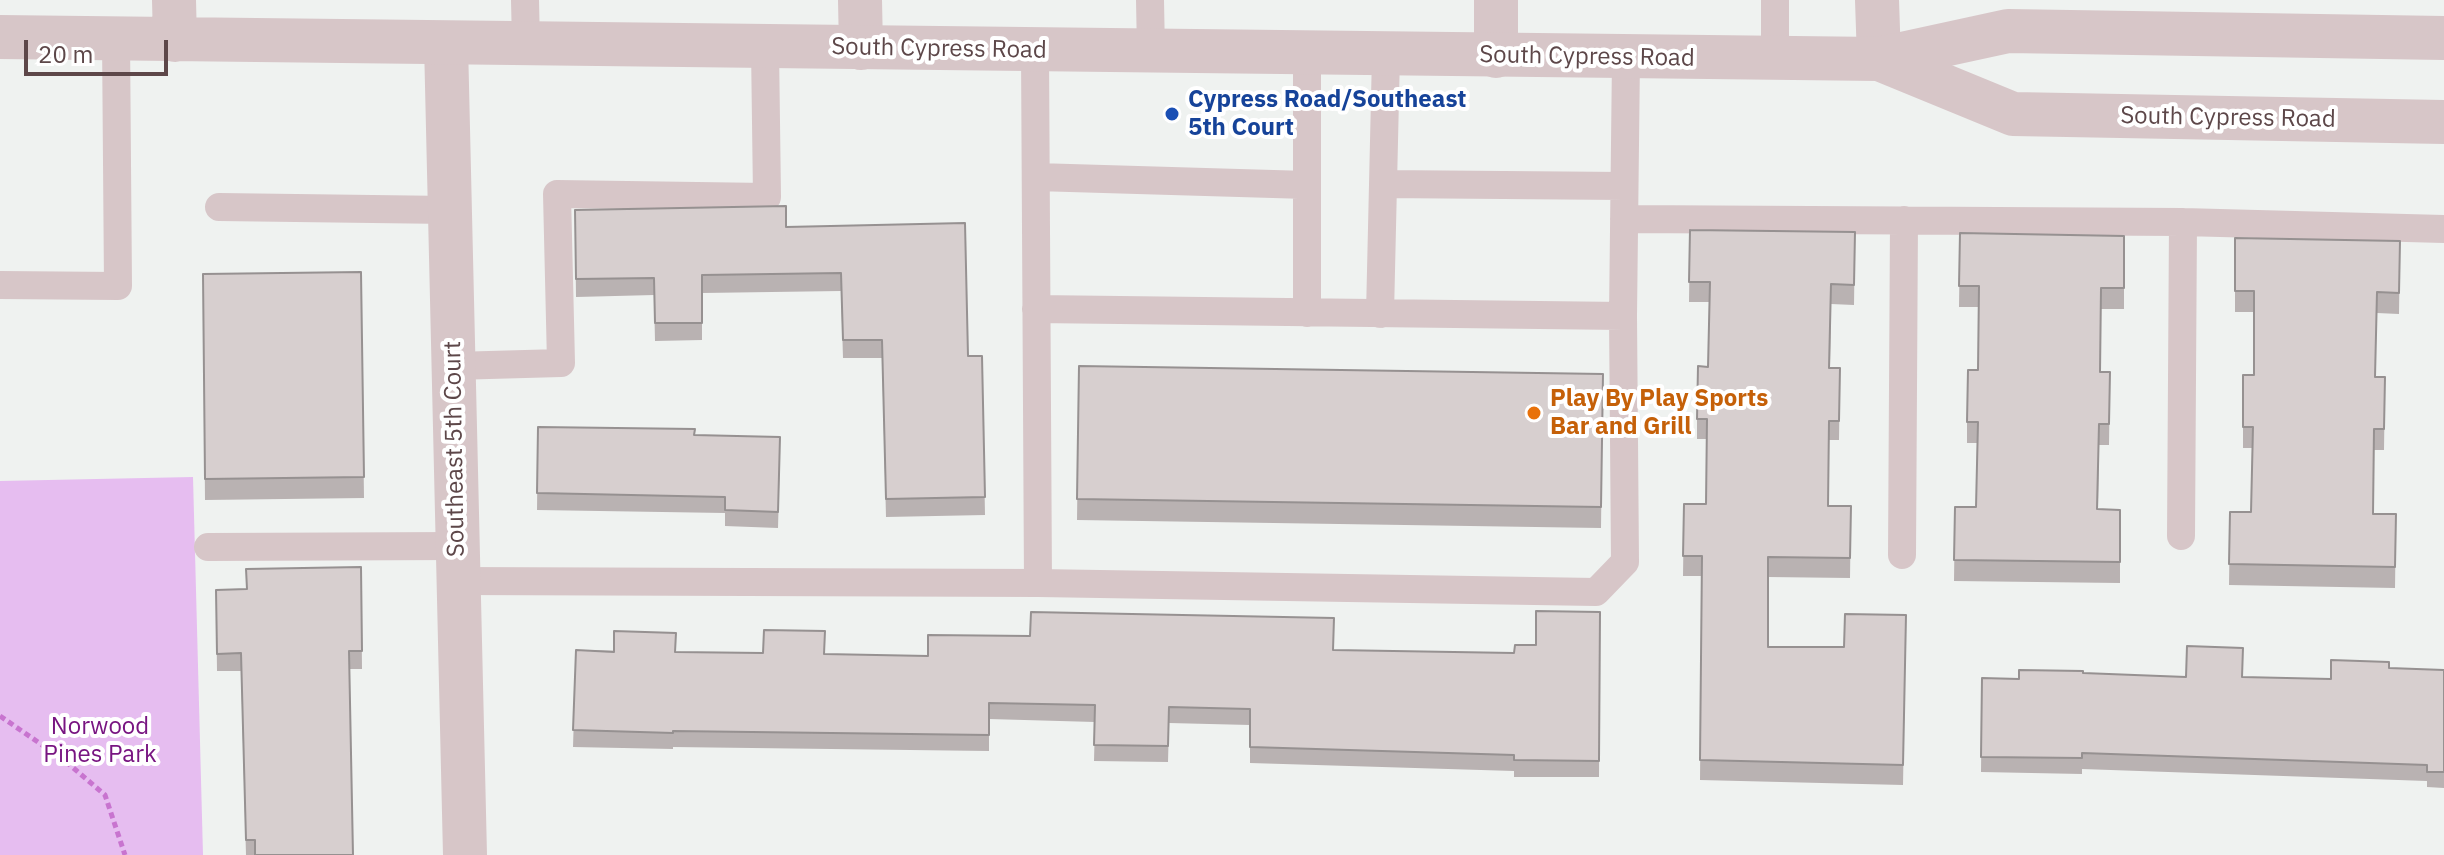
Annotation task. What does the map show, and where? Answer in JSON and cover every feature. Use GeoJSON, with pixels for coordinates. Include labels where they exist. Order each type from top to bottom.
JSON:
{"type":"FeatureCollection","features":[{"type":"Feature","properties":{"kind":"street"},"geometry":{"type":"LineString","coordinates":[[860,0],[861,48]]}},
{"type":"Feature","properties":{"kind":"street"},"geometry":{"type":"LineString","coordinates":[[1496,0],[1496,56]]}},
{"type":"Feature","properties":{"kind":"street"},"geometry":{"type":"LineString","coordinates":[[1877,0],[1879,59]]}},
{"type":"Feature","properties":{"kind":"street","name":"South Cypress Road"},"geometry":{"type":"LineString","coordinates":[[0,37],[116,38],[175,20],[446,43],[1879,59],[2008,31],[2444,38]]}},
{"type":"Feature","properties":{"kind":"street","name":"Southeast 5th Court"},"geometry":{"type":"LineString","coordinates":[[446,43],[465,855]]}},
{"type":"Feature","properties":{"kind":"street","name":"South Cypress Road"},"geometry":{"type":"LineString","coordinates":[[1879,59],[2013,114],[2444,122]]}},
{"type":"Feature","properties":{"kind":"lane"},"geometry":{"type":"LineString","coordinates":[[525,0],[526,44]]}},
{"type":"Feature","properties":{"kind":"lane"},"geometry":{"type":"LineString","coordinates":[[1150,0],[1151,52]]}},
{"type":"Feature","properties":{"kind":"lane"},"geometry":{"type":"LineString","coordinates":[[1775,0],[1775,58]]}},
{"type":"Feature","properties":{"kind":"lane"},"geometry":{"type":"LineString","coordinates":[[0,285],[118,286],[116,38]]}},
{"type":"Feature","properties":{"kind":"lane"},"geometry":{"type":"LineString","coordinates":[[453,366],[561,363],[557,194],[767,197],[765,47]]}},
{"type":"Feature","properties":{"kind":"lane"},"geometry":{"type":"LineString","coordinates":[[1035,51],[1038,583]]}},
{"type":"Feature","properties":{"kind":"lane"},"geometry":{"type":"LineString","coordinates":[[1307,54],[1307,313]]}},
{"type":"Feature","properties":{"kind":"lane"},"geometry":{"type":"LineString","coordinates":[[1380,314],[1386,55]]}},
{"type":"Feature","properties":{"kind":"lane"},"geometry":{"type":"LineString","coordinates":[[208,547],[457,563],[1038,583],[1596,592],[1625,562],[1623,316],[1626,58]]}},
{"type":"Feature","properties":{"kind":"lane"},"geometry":{"type":"LineString","coordinates":[[1036,177],[1307,185]]}},
{"type":"Feature","properties":{"kind":"lane"},"geometry":{"type":"LineString","coordinates":[[1383,184],[1624,186]]}},
{"type":"Feature","properties":{"kind":"lane"},"geometry":{"type":"LineString","coordinates":[[219,207],[449,210]]}},
{"type":"Feature","properties":{"kind":"lane"},"geometry":{"type":"LineString","coordinates":[[1624,219],[2183,222],[2444,229]]}},
{"type":"Feature","properties":{"kind":"lane"},"geometry":{"type":"LineString","coordinates":[[1902,555],[1904,220]]}},
{"type":"Feature","properties":{"kind":"lane"},"geometry":{"type":"LineString","coordinates":[[2181,536],[2183,222]]}},
{"type":"Feature","properties":{"kind":"lane"},"geometry":{"type":"LineString","coordinates":[[1036,309],[1623,316]]}},
{"type":"Feature","properties":{"kind":"path"},"geometry":{"type":"LineString","coordinates":[[0,716],[64,760],[105,795],[125,855]]}},
{"type":"Feature","properties":{"kind":"green space","name":"Norwood Pines Park"},"geometry":{"type":"Polygon","coordinates":[[[193,477],[203,855],[0,855],[0,481],[193,477]]]}},
{"type":"Feature","properties":{"kind":"building"},"geometry":{"type":"Polygon","coordinates":[[[786,206],[786,227],[965,223],[968,356],[982,356],[985,497],[886,499],[882,340],[843,340],[841,273],[702,275],[702,323],[655,323],[654,278],[576,279],[575,210],[786,206]]]}},
{"type":"Feature","properties":{"kind":"building"},"geometry":{"type":"Polygon","coordinates":[[[1690,230],[1855,232],[1854,285],[1831,284],[1829,368],[1840,368],[1839,421],[1829,421],[1828,506],[1851,506],[1850,558],[1768,557],[1768,647],[1844,647],[1845,614],[1906,615],[1903,765],[1700,760],[1702,556],[1683,556],[1684,504],[1706,504],[1707,419],[1697,419],[1698,366],[1708,367],[1710,282],[1689,282],[1690,230]]]}},
{"type":"Feature","properties":{"kind":"building"},"geometry":{"type":"Polygon","coordinates":[[[1960,233],[2124,236],[2124,288],[2101,288],[2100,372],[2110,372],[2109,424],[2099,424],[2097,509],[2120,510],[2120,562],[1954,560],[1955,507],[1976,507],[1978,422],[1967,422],[1968,370],[1978,370],[1979,286],[1959,286],[1960,233]]]}},
{"type":"Feature","properties":{"kind":"building"},"geometry":{"type":"Polygon","coordinates":[[[2235,238],[2400,241],[2399,293],[2377,292],[2375,377],[2385,377],[2384,429],[2374,429],[2373,514],[2396,514],[2395,567],[2229,564],[2230,512],[2251,512],[2253,427],[2243,427],[2243,375],[2254,375],[2254,291],[2235,291],[2235,238]]]}},
{"type":"Feature","properties":{"kind":"building"},"geometry":{"type":"Polygon","coordinates":[[[361,272],[364,477],[205,479],[203,274],[361,272]]]}},
{"type":"Feature","properties":{"kind":"building"},"geometry":{"type":"Polygon","coordinates":[[[1079,366],[1603,374],[1601,507],[1077,499],[1079,366]]]}},
{"type":"Feature","properties":{"kind":"building"},"geometry":{"type":"Polygon","coordinates":[[[538,427],[695,429],[694,435],[780,437],[778,512],[725,510],[725,497],[537,493],[538,427]]]}},
{"type":"Feature","properties":{"kind":"building"},"geometry":{"type":"Polygon","coordinates":[[[361,567],[362,651],[349,651],[353,855],[255,855],[255,840],[246,840],[241,653],[217,654],[216,590],[247,589],[246,569],[361,567]]]}},
{"type":"Feature","properties":{"kind":"building"},"geometry":{"type":"Polygon","coordinates":[[[1536,611],[1600,612],[1599,761],[1514,760],[1514,755],[1250,747],[1250,709],[1169,707],[1168,746],[1094,745],[1095,705],[989,703],[989,735],[573,730],[576,650],[614,652],[614,631],[676,633],[675,652],[763,653],[764,630],[825,631],[824,654],[928,656],[928,635],[1030,636],[1031,612],[1334,618],[1333,650],[1514,653],[1515,645],[1536,645],[1536,611]]]}},
{"type":"Feature","properties":{"kind":"building"},"geometry":{"type":"Polygon","coordinates":[[[2187,646],[2243,648],[2242,677],[2331,679],[2331,660],[2389,662],[2389,668],[2444,670],[2444,772],[2427,772],[2427,765],[2082,753],[2082,758],[1981,757],[1982,678],[2019,679],[2019,670],[2186,677],[2187,646]]]}},
{"type":"Feature","properties":{"kind":"place","name":"Cypress Road/Southeast 5th Court"},"geometry":{"type":"Point","coordinates":[1172,114]}},
{"type":"Feature","properties":{"kind":"place","name":"Play By Play Sports Bar and Grill"},"geometry":{"type":"Point","coordinates":[1534,413]}}]}
